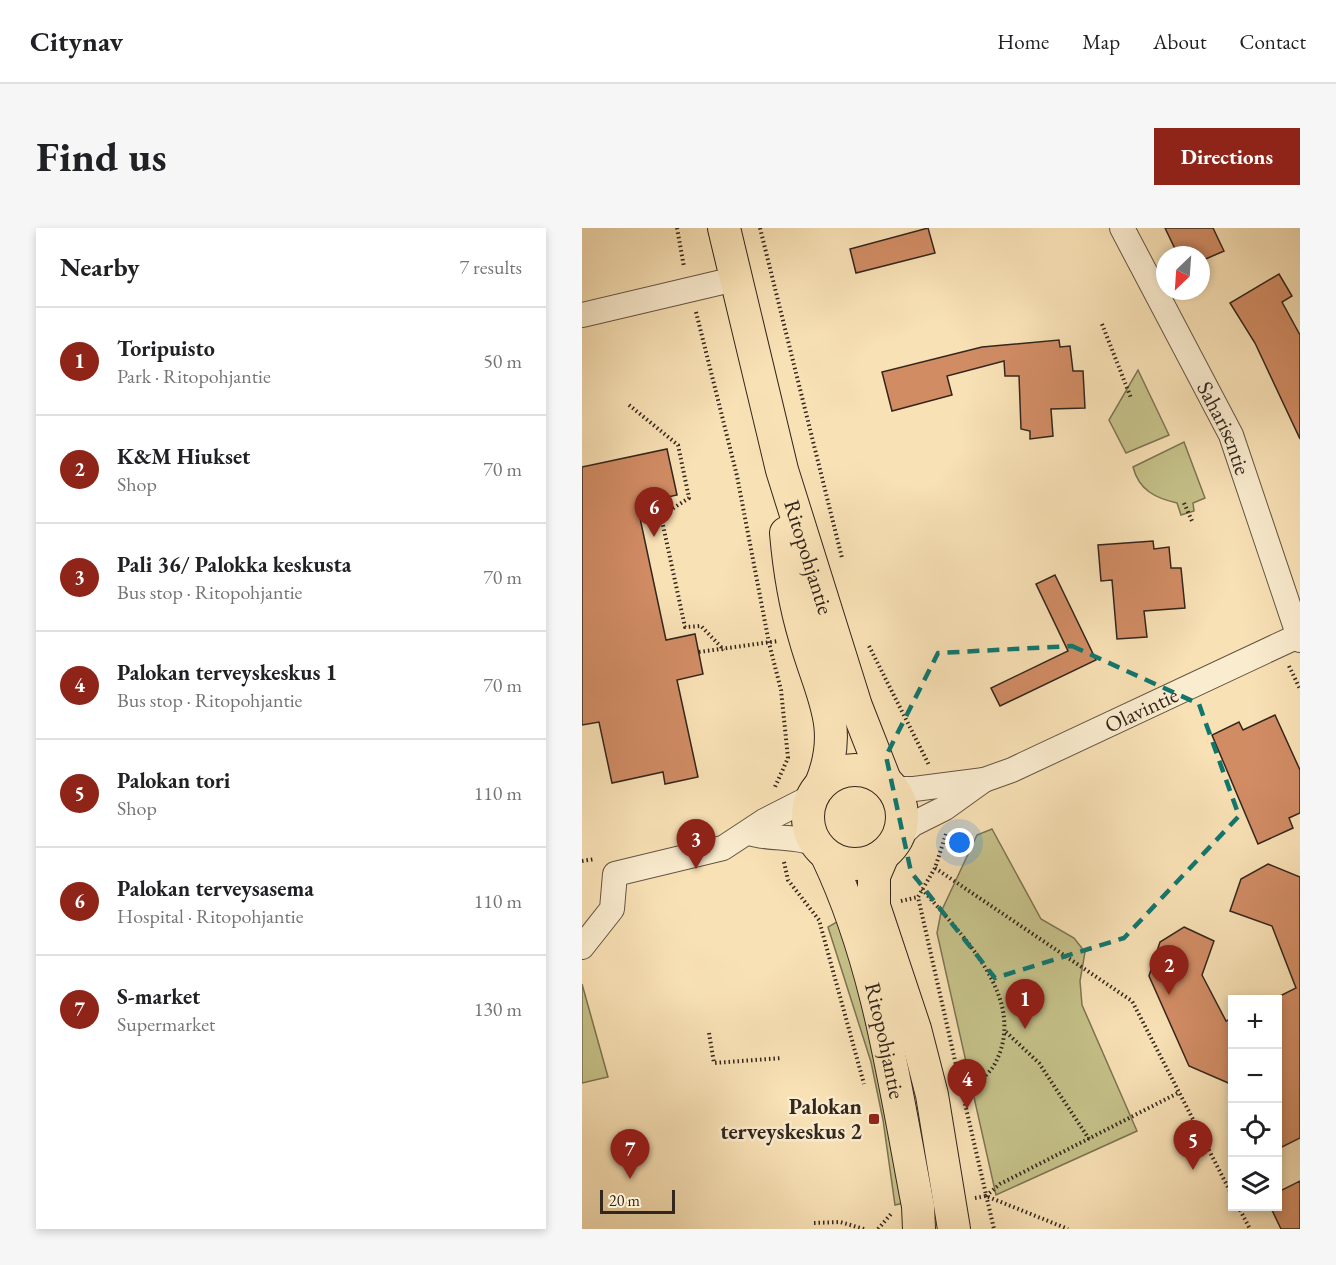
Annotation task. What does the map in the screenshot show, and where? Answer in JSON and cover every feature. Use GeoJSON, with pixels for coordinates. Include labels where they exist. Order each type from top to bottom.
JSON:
{"type":"FeatureCollection","features":[{"type":"Feature","properties":{"kind":"main road","name":"Ritopohjantie"},"geometry":{"type":"LineString","coordinates":[[724,228],[782,470],[856,706],[889,784]]}},
{"type":"Feature","properties":{"kind":"main road","name":"Ritopohjantie"},"geometry":{"type":"LineString","coordinates":[[782,470],[788,556],[804,636],[831,719],[831,755],[817,790]]}},
{"type":"Feature","properties":{"kind":"main road"},"geometry":{"type":"LineString","coordinates":[[845,770],[859,770],[889,784],[902,810],[890,847],[858,864],[847,863],[822,850],[809,826],[808,812],[817,790],[845,770]]}},
{"type":"Feature","properties":{"kind":"main road","name":"Ritopohjantie"},"geometry":{"type":"LineString","coordinates":[[890,847],[874,876],[874,906],[915,1029],[933,1105],[954,1229]]}},
{"type":"Feature","properties":{"kind":"main road","name":"Ritopohjantie"},"geometry":{"type":"LineString","coordinates":[[822,850],[849,910],[884,1026],[918,1206],[919,1229]]}},
{"type":"Feature","properties":{"kind":"street","name":"Saharisentie"},"geometry":{"type":"LineString","coordinates":[[1122,228],[1231,435],[1293,640]]}},
{"type":"Feature","properties":{"kind":"street"},"geometry":{"type":"LineString","coordinates":[[582,315],[735,279]]}},
{"type":"Feature","properties":{"kind":"street","name":"Olavintie"},"geometry":{"type":"LineString","coordinates":[[890,847],[913,824],[945,808],[984,780],[1018,767],[1293,640]]}},
{"type":"Feature","properties":{"kind":"street","name":"Olavintie"},"geometry":{"type":"LineString","coordinates":[[889,784],[914,789],[984,780]]}},
{"type":"Feature","properties":{"kind":"street"},"geometry":{"type":"LineString","coordinates":[[777,827],[817,790]]}},
{"type":"Feature","properties":{"kind":"street"},"geometry":{"type":"LineString","coordinates":[[582,947],[612,909],[615,873],[723,848],[749,833],[764,820],[791,836],[822,850]]}},
{"type":"Feature","properties":{"kind":"path"},"geometry":{"type":"LineString","coordinates":[[677,228],[736,476],[782,690],[788,758],[771,797],[788,880],[819,920],[865,1086]]}},
{"type":"Feature","properties":{"kind":"path"},"geometry":{"type":"LineString","coordinates":[[1102,324],[1131,398]]}},
{"type":"Feature","properties":{"kind":"path"},"geometry":{"type":"LineString","coordinates":[[629,405],[678,445],[688,498],[661,516],[639,513]]}},
{"type":"Feature","properties":{"kind":"path"},"geometry":{"type":"LineString","coordinates":[[1184,503],[1192,521]]}},
{"type":"Feature","properties":{"kind":"path"},"geometry":{"type":"LineString","coordinates":[[661,516],[685,627],[701,626],[724,650],[699,652]]}},
{"type":"Feature","properties":{"kind":"path"},"geometry":{"type":"LineString","coordinates":[[1293,640],[1300,689]]}},
{"type":"Feature","properties":{"kind":"path"},"geometry":{"type":"LineString","coordinates":[[582,861],[595,859]]}},
{"type":"Feature","properties":{"kind":"path"},"geometry":{"type":"LineString","coordinates":[[935,868],[1132,1001],[1228,1185]]}},
{"type":"Feature","properties":{"kind":"path"},"geometry":{"type":"LineString","coordinates":[[922,889],[968,942],[998,989],[1006,1032],[992,1068],[963,1095]]}},
{"type":"Feature","properties":{"kind":"path"},"geometry":{"type":"LineString","coordinates":[[1006,1032],[1039,1063],[1089,1139]]}},
{"type":"Feature","properties":{"kind":"path"},"geometry":{"type":"LineString","coordinates":[[709,1033],[714,1063],[782,1058]]}},
{"type":"Feature","properties":{"kind":"path"},"geometry":{"type":"LineString","coordinates":[[986,1196],[1000,1184],[1180,1092]]}},
{"type":"Feature","properties":{"kind":"path"},"geometry":{"type":"LineString","coordinates":[[1241,1211],[1250,1229]]}},
{"type":"Feature","properties":{"kind":"path"},"geometry":{"type":"LineString","coordinates":[[878,1229],[892,1213]]}},
{"type":"Feature","properties":{"kind":"path"},"geometry":{"type":"LineString","coordinates":[[814,1223],[840,1222],[864,1229]]}},
{"type":"Feature","properties":{"kind":"path"},"geometry":{"type":"LineString","coordinates":[[1058,1224],[1068,1229]]}},
{"type":"Feature","properties":{"kind":"highlighted area"},"geometry":{"type":"Polygon","coordinates":[[[1072,646],[1199,704],[1239,816],[1124,938],[995,978],[911,872],[886,756],[938,653],[1072,646]]]}},
{"type":"Feature","properties":{"kind":"shaded area"},"geometry":{"type":"Polygon","coordinates":[[[1138,370],[1169,435],[1126,453],[1109,420],[1138,370]]]}},
{"type":"Feature","properties":{"kind":"shaded area"},"geometry":{"type":"Polygon","coordinates":[[[1184,442],[1205,498],[1193,503],[1194,511],[1181,515],[1177,503],[1149,492],[1139,482],[1133,467],[1184,442]]]}},
{"type":"Feature","properties":{"kind":"shaded area"},"geometry":{"type":"Polygon","coordinates":[[[992,829],[1041,919],[1074,938],[1085,952],[1080,981],[1082,1005],[1137,1131],[996,1195],[937,933],[941,912],[977,835],[992,829]]]}},
{"type":"Feature","properties":{"kind":"shaded area"},"geometry":{"type":"Polygon","coordinates":[[[840,920],[861,983],[908,1202],[895,1205],[883,1120],[871,1062],[828,927],[840,920]]]}},
{"type":"Feature","properties":{"kind":"shaded area"},"geometry":{"type":"Polygon","coordinates":[[[582,984],[608,1077],[582,1083],[582,984]]]}},
{"type":"Feature","properties":{"kind":"building"},"geometry":{"type":"Polygon","coordinates":[[[928,228],[935,253],[856,273],[850,249],[928,228]]]}},
{"type":"Feature","properties":{"kind":"building"},"geometry":{"type":"Polygon","coordinates":[[[1165,228],[1213,228],[1224,251],[1210,257],[1210,246],[1174,246],[1165,228]]]}},
{"type":"Feature","properties":{"kind":"building"},"geometry":{"type":"Polygon","coordinates":[[[1279,274],[1292,296],[1282,302],[1300,335],[1300,439],[1255,343],[1230,303],[1279,274]]]}},
{"type":"Feature","properties":{"kind":"building"},"geometry":{"type":"Polygon","coordinates":[[[1059,340],[1060,347],[1070,346],[1073,371],[1083,371],[1085,408],[1051,409],[1053,436],[1030,439],[1030,431],[1021,429],[1019,376],[1005,376],[1004,361],[947,376],[952,395],[892,411],[882,372],[982,347],[1059,340]]]}},
{"type":"Feature","properties":{"kind":"building"},"geometry":{"type":"Polygon","coordinates":[[[667,449],[677,495],[637,504],[666,640],[695,634],[703,674],[677,680],[698,777],[665,784],[663,772],[612,783],[599,722],[582,725],[582,467],[667,449]]]}},
{"type":"Feature","properties":{"kind":"building"},"geometry":{"type":"Polygon","coordinates":[[[1153,541],[1154,549],[1169,547],[1171,568],[1181,568],[1185,608],[1144,611],[1147,637],[1117,639],[1112,580],[1101,581],[1098,545],[1153,541]]]}},
{"type":"Feature","properties":{"kind":"building"},"geometry":{"type":"Polygon","coordinates":[[[1055,575],[1096,660],[1000,706],[991,688],[1068,651],[1036,584],[1055,575]]]}},
{"type":"Feature","properties":{"kind":"building"},"geometry":{"type":"Polygon","coordinates":[[[1275,715],[1300,770],[1300,813],[1289,818],[1293,828],[1258,844],[1212,735],[1239,722],[1243,730],[1275,715]]]}},
{"type":"Feature","properties":{"kind":"building"},"geometry":{"type":"Polygon","coordinates":[[[1268,864],[1300,877],[1300,1138],[1282,1147],[1282,995],[1296,988],[1272,926],[1230,911],[1241,879],[1268,864]]]}},
{"type":"Feature","properties":{"kind":"building"},"geometry":{"type":"Polygon","coordinates":[[[1184,927],[1214,941],[1202,975],[1226,1021],[1228,1020],[1228,1083],[1189,1066],[1149,976],[1160,942],[1184,927]]]}},
{"type":"Feature","properties":{"kind":"building"},"geometry":{"type":"Polygon","coordinates":[[[1300,1181],[1300,1229],[1281,1229],[1272,1211],[1282,1211],[1282,1190],[1300,1181]]]}},
{"type":"Feature","properties":{"kind":"place","name":"Palokan terveysasema"},"geometry":{"type":"Point","coordinates":[654,537]}},
{"type":"Feature","properties":{"kind":"place","name":"Pali 36/ Palokka keskusta"},"geometry":{"type":"Point","coordinates":[696,869]}},
{"type":"Feature","properties":{"kind":"place","name":"K&M Hiukset"},"geometry":{"type":"Point","coordinates":[1169,995]}},
{"type":"Feature","properties":{"kind":"place","name":"Toripuisto"},"geometry":{"type":"Point","coordinates":[1025,1029]}},
{"type":"Feature","properties":{"kind":"place","name":"Palokan terveyskeskus 1"},"geometry":{"type":"Point","coordinates":[967,1109]}},
{"type":"Feature","properties":{"kind":"place","name":"Palokan terveyskeskus 2"},"geometry":{"type":"Point","coordinates":[874,1119]}},
{"type":"Feature","properties":{"kind":"place","name":"Palokan tori"},"geometry":{"type":"Point","coordinates":[1193,1170]}},
{"type":"Feature","properties":{"kind":"place","name":"S-market"},"geometry":{"type":"Point","coordinates":[630,1179]}}]}
